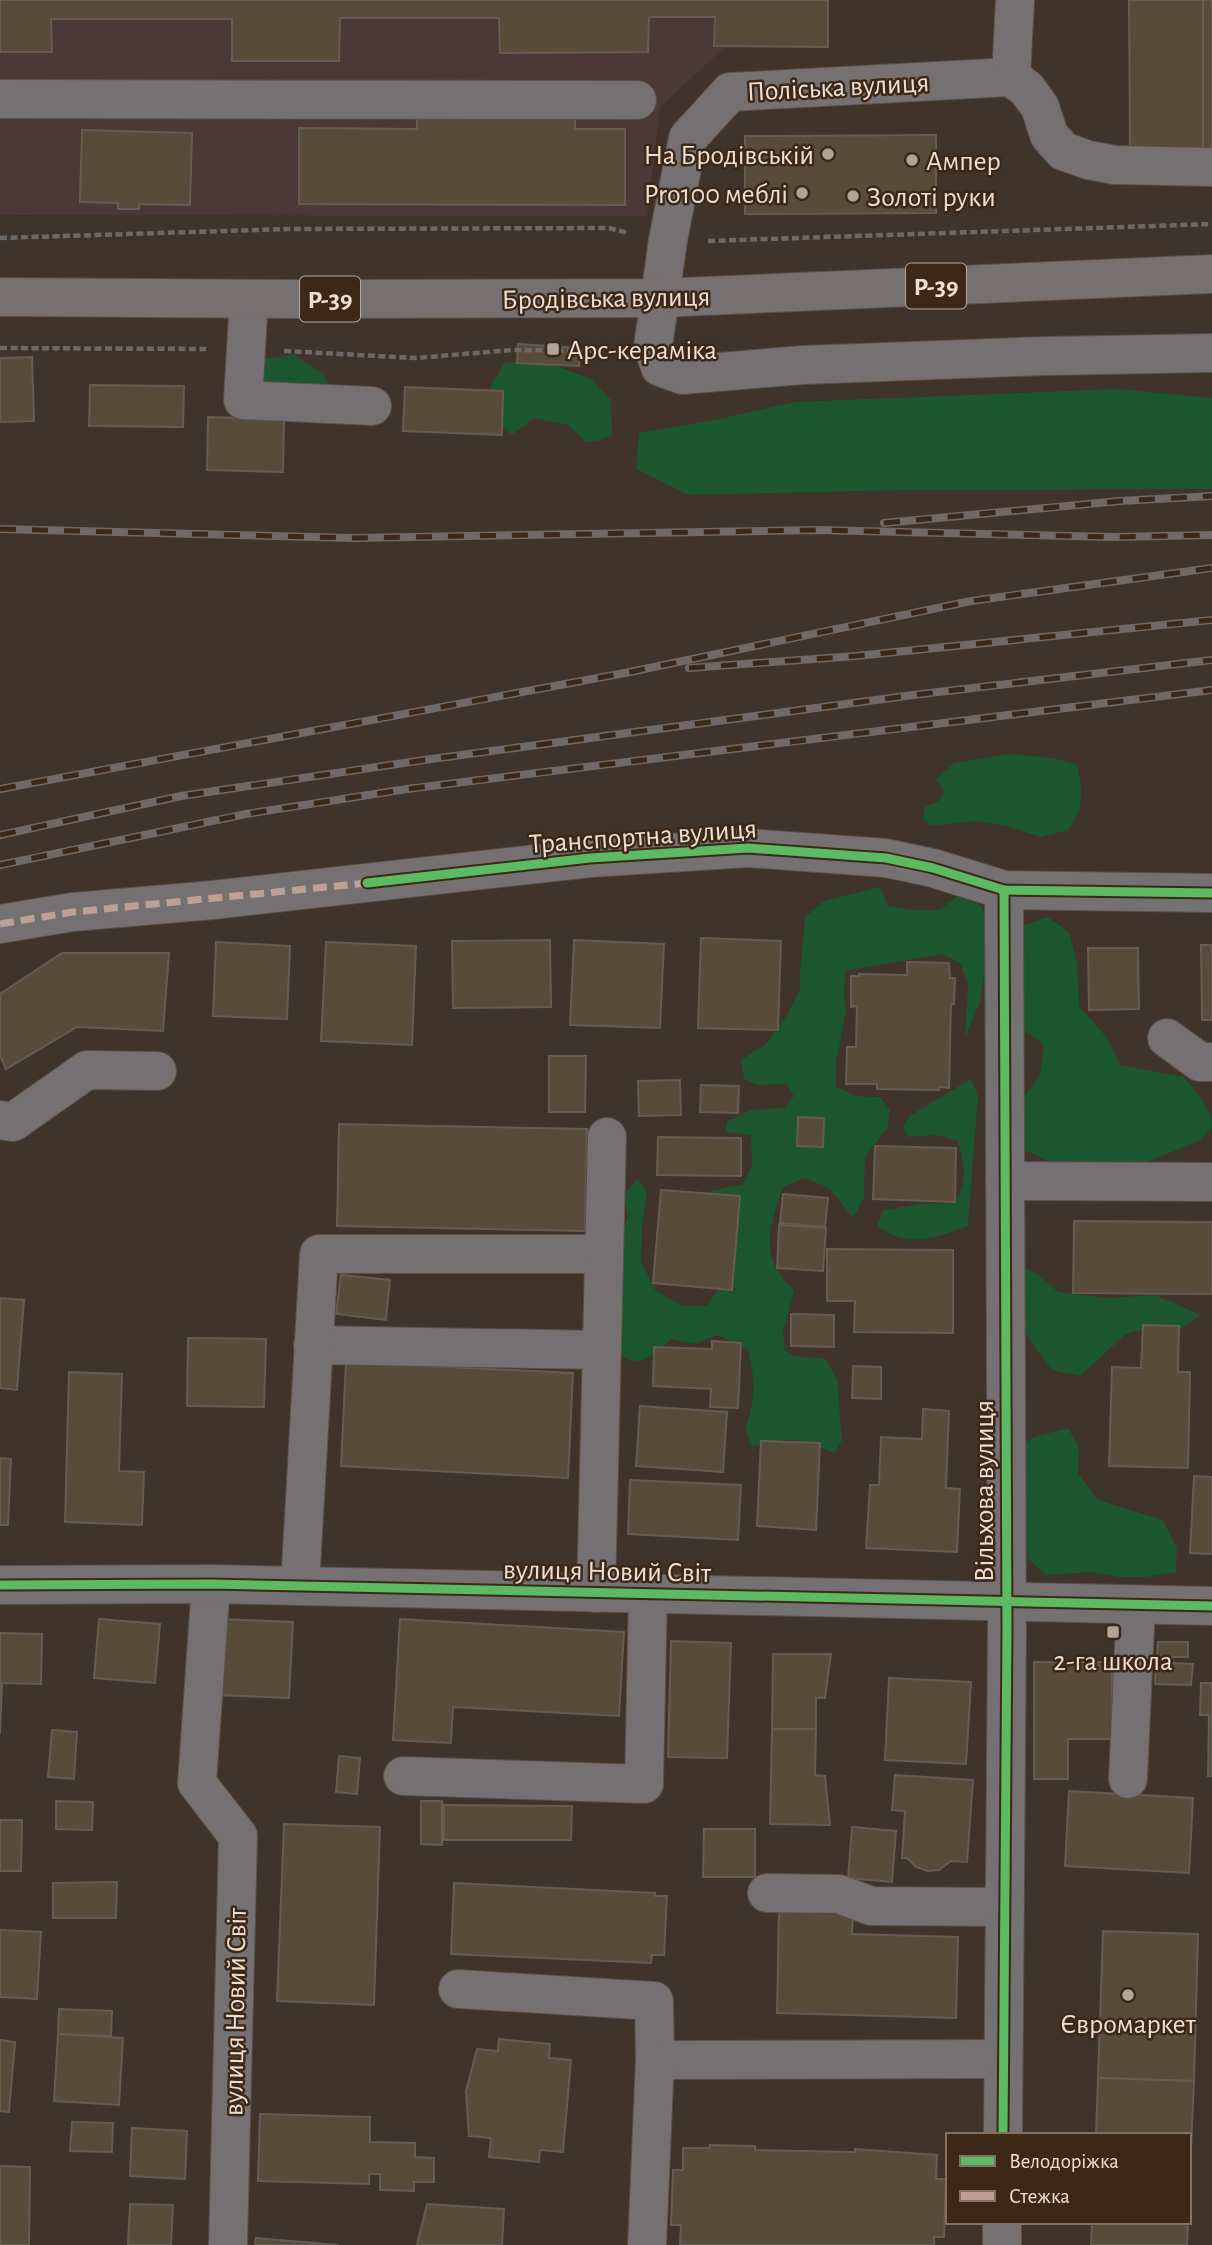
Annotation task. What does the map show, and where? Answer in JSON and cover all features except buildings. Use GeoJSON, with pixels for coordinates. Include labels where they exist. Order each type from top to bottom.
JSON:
{"type":"FeatureCollection","features":[{"type":"Feature","properties":{"kind":"main road","name":"Бродівська вулиця"},"geometry":{"type":"LineString","coordinates":[[0,297],[660,298],[1212,274]]}},
{"type":"Feature","properties":{"kind":"street"},"geometry":{"type":"LineString","coordinates":[[1015,0],[1011,77],[1027,89],[1040,107],[1049,135],[1062,151],[1115,165],[1212,167]]}},
{"type":"Feature","properties":{"kind":"street","name":"Поліська вулиця"},"geometry":{"type":"LineString","coordinates":[[1011,77],[730,92],[688,138],[668,240],[653,347],[660,367],[682,375],[803,365],[1212,353]]}},
{"type":"Feature","properties":{"kind":"street"},"geometry":{"type":"LineString","coordinates":[[0,99],[637,100]]}},
{"type":"Feature","properties":{"kind":"street"},"geometry":{"type":"LineString","coordinates":[[249,299],[243,400],[372,406]]}},
{"type":"Feature","properties":{"kind":"street","name":"Транспортна вулиця"},"geometry":{"type":"LineString","coordinates":[[0,924],[73,912],[590,858],[748,848],[886,858],[933,867],[1004,890],[1212,892]]}},
{"type":"Feature","properties":{"kind":"street","name":"Вільхова вулиця"},"geometry":{"type":"LineString","coordinates":[[1003,2133],[1006,1602],[1004,890]]}},
{"type":"Feature","properties":{"kind":"street"},"geometry":{"type":"LineString","coordinates":[[1167,1038],[1200,1062],[1212,1062]]}},
{"type":"Feature","properties":{"kind":"street"},"geometry":{"type":"LineString","coordinates":[[0,1121],[13,1122],[87,1070],[157,1071]]}},
{"type":"Feature","properties":{"kind":"street"},"geometry":{"type":"LineString","coordinates":[[596,1593],[607,1137]]}},
{"type":"Feature","properties":{"kind":"street"},"geometry":{"type":"LineString","coordinates":[[1005,1181],[1212,1182]]}},
{"type":"Feature","properties":{"kind":"street"},"geometry":{"type":"LineString","coordinates":[[300,1586],[318,1254],[604,1254]]}},
{"type":"Feature","properties":{"kind":"street"},"geometry":{"type":"LineString","coordinates":[[313,1345],[603,1350]]}},
{"type":"Feature","properties":{"kind":"street","name":"вулиця Новий Світ"},"geometry":{"type":"LineString","coordinates":[[211,1584],[197,1783],[238,1836],[228,2245]]}},
{"type":"Feature","properties":{"kind":"street","name":"вулиця Новий Світ"},"geometry":{"type":"LineString","coordinates":[[0,1585],[211,1584],[1212,1606]]}},
{"type":"Feature","properties":{"kind":"street"},"geometry":{"type":"LineString","coordinates":[[403,1776],[644,1784],[648,1594]]}},
{"type":"Feature","properties":{"kind":"street"},"geometry":{"type":"LineString","coordinates":[[1128,1779],[1136,1605]]}},
{"type":"Feature","properties":{"kind":"street"},"geometry":{"type":"LineString","coordinates":[[767,1893],[839,1894],[871,1906],[1005,1907]]}},
{"type":"Feature","properties":{"kind":"street"},"geometry":{"type":"LineString","coordinates":[[458,1989],[654,2001],[655,2060],[647,2245]]}},
{"type":"Feature","properties":{"kind":"street"},"geometry":{"type":"LineString","coordinates":[[655,2060],[1003,2059]]}},
{"type":"Feature","properties":{"kind":"street"},"geometry":{"type":"LineString","coordinates":[[1002,2224],[1002,2245]]}},
{"type":"Feature","properties":{"kind":"path"},"geometry":{"type":"LineString","coordinates":[[704,242],[1212,225]]}},
{"type":"Feature","properties":{"kind":"path"},"geometry":{"type":"LineString","coordinates":[[0,238],[288,229],[609,228],[634,235]]}},
{"type":"Feature","properties":{"kind":"path"},"geometry":{"type":"LineString","coordinates":[[0,348],[247,350],[415,358],[513,349],[594,351]]}},
{"type":"Feature","properties":{"kind":"shaded area"},"geometry":{"type":"Polygon","coordinates":[[[0,0],[826,0],[723,49],[660,107],[647,216],[0,215],[0,0]]]}},
{"type":"Feature","properties":{"kind":"green space"},"geometry":{"type":"Polygon","coordinates":[[[294,355],[324,374],[335,405],[264,413],[263,359],[294,355]]]}},
{"type":"Feature","properties":{"kind":"green space"},"geometry":{"type":"Polygon","coordinates":[[[505,362],[551,364],[591,379],[611,400],[612,435],[598,441],[586,442],[568,425],[534,418],[512,435],[491,416],[489,389],[505,362]]]}},
{"type":"Feature","properties":{"kind":"green space"},"geometry":{"type":"Polygon","coordinates":[[[1118,389],[1212,398],[1212,489],[906,490],[688,495],[636,469],[639,433],[794,402],[1118,389]]]}},
{"type":"Feature","properties":{"kind":"green space"},"geometry":{"type":"Polygon","coordinates":[[[1010,754],[1053,758],[1077,765],[1081,799],[1077,814],[1068,830],[1041,837],[1007,826],[975,821],[931,826],[923,818],[925,806],[937,802],[945,793],[936,779],[954,763],[1010,754]]]}},
{"type":"Feature","properties":{"kind":"green space"},"geometry":{"type":"Polygon","coordinates":[[[880,887],[888,906],[940,910],[958,895],[982,906],[990,932],[980,1002],[965,1038],[968,984],[960,963],[942,954],[846,971],[846,1012],[836,1062],[836,1086],[855,1096],[880,1097],[890,1110],[887,1129],[865,1156],[864,1197],[853,1218],[829,1188],[805,1178],[783,1187],[773,1217],[770,1242],[775,1266],[794,1291],[783,1333],[785,1349],[794,1356],[826,1359],[837,1380],[842,1440],[835,1453],[797,1440],[752,1447],[745,1430],[753,1390],[748,1350],[718,1335],[694,1344],[671,1339],[646,1359],[632,1361],[607,1343],[621,1233],[628,1217],[624,1194],[638,1178],[647,1193],[641,1261],[655,1290],[682,1306],[707,1306],[720,1286],[697,1194],[743,1184],[752,1166],[751,1135],[725,1132],[727,1122],[750,1110],[784,1108],[794,1096],[786,1084],[758,1085],[744,1079],[741,1060],[766,1044],[787,1015],[800,990],[805,917],[824,901],[880,887]]]}},
{"type":"Feature","properties":{"kind":"green space"},"geometry":{"type":"Polygon","coordinates":[[[1048,917],[1069,932],[1077,963],[1079,1006],[1107,1038],[1120,1065],[1184,1077],[1202,1101],[1209,1113],[1212,1128],[1199,1141],[1127,1170],[1066,1171],[1034,1154],[1013,1147],[1019,1103],[1040,1075],[1044,1045],[1020,1027],[1022,926],[1048,917]]]}},
{"type":"Feature","properties":{"kind":"green space"},"geometry":{"type":"Polygon","coordinates":[[[971,1079],[978,1096],[968,1226],[933,1237],[911,1239],[889,1233],[877,1226],[883,1210],[921,1204],[953,1203],[958,1196],[964,1174],[958,1141],[937,1135],[907,1137],[903,1126],[911,1115],[971,1079]]]}},
{"type":"Feature","properties":{"kind":"green space"},"geometry":{"type":"Polygon","coordinates":[[[1016,1265],[1036,1273],[1058,1292],[1106,1298],[1155,1295],[1201,1315],[1179,1330],[1150,1328],[1126,1334],[1080,1376],[1052,1370],[1019,1322],[1016,1265]]]}},
{"type":"Feature","properties":{"kind":"green space"},"geometry":{"type":"Polygon","coordinates":[[[1068,1428],[1079,1448],[1078,1473],[1098,1500],[1163,1520],[1177,1548],[1176,1572],[1146,1577],[1118,1577],[1091,1572],[1046,1575],[1027,1558],[1017,1449],[1034,1437],[1068,1428]]]}},
{"type":"Feature","properties":{"kind":"railway"},"geometry":{"type":"LineString","coordinates":[[884,523],[1120,501],[1212,496]]}},
{"type":"Feature","properties":{"kind":"railway"},"geometry":{"type":"LineString","coordinates":[[0,529],[353,538],[817,530],[1114,537],[1212,535]]}},
{"type":"Feature","properties":{"kind":"railway"},"geometry":{"type":"LineString","coordinates":[[0,789],[630,672],[971,601],[1212,568]]}},
{"type":"Feature","properties":{"kind":"railway"},"geometry":{"type":"LineString","coordinates":[[689,668],[856,656],[1212,620]]}},
{"type":"Feature","properties":{"kind":"railway"},"geometry":{"type":"LineString","coordinates":[[0,835],[181,796],[424,760],[921,694],[1212,660]]}},
{"type":"Feature","properties":{"kind":"railway"},"geometry":{"type":"LineString","coordinates":[[0,865],[246,814],[407,789],[1212,690]]}},
{"type":"Feature","properties":{"kind":"marked path"},"geometry":{"type":"LineString","coordinates":[[0,924],[73,912],[367,883]]}},
{"type":"Feature","properties":{"kind":"cycle path"},"geometry":{"type":"LineString","coordinates":[[367,883],[590,858],[748,848],[886,858],[933,868],[1004,890],[1212,893]]}},
{"type":"Feature","properties":{"kind":"cycle path"},"geometry":{"type":"LineString","coordinates":[[1003,2133],[1007,1630],[1004,890]]}},
{"type":"Feature","properties":{"kind":"cycle path"},"geometry":{"type":"LineString","coordinates":[[0,1585],[211,1584],[1212,1606]]}},
{"type":"Feature","properties":{"kind":"place","name":"На Бродівській"},"geometry":{"type":"Point","coordinates":[828,154]}},
{"type":"Feature","properties":{"kind":"place","name":"Ампер"},"geometry":{"type":"Point","coordinates":[912,160]}},
{"type":"Feature","properties":{"kind":"place","name":"Pro100 меблі"},"geometry":{"type":"Point","coordinates":[802,193]}},
{"type":"Feature","properties":{"kind":"place","name":"Золоті руки"},"geometry":{"type":"Point","coordinates":[853,196]}},
{"type":"Feature","properties":{"kind":"place","name":"Арс-кераміка"},"geometry":{"type":"Point","coordinates":[553,349]}},
{"type":"Feature","properties":{"kind":"place","name":"2-га школа"},"geometry":{"type":"Point","coordinates":[1113,1632]}},
{"type":"Feature","properties":{"kind":"place","name":"Євромаркет"},"geometry":{"type":"Point","coordinates":[1128,1995]}}]}
